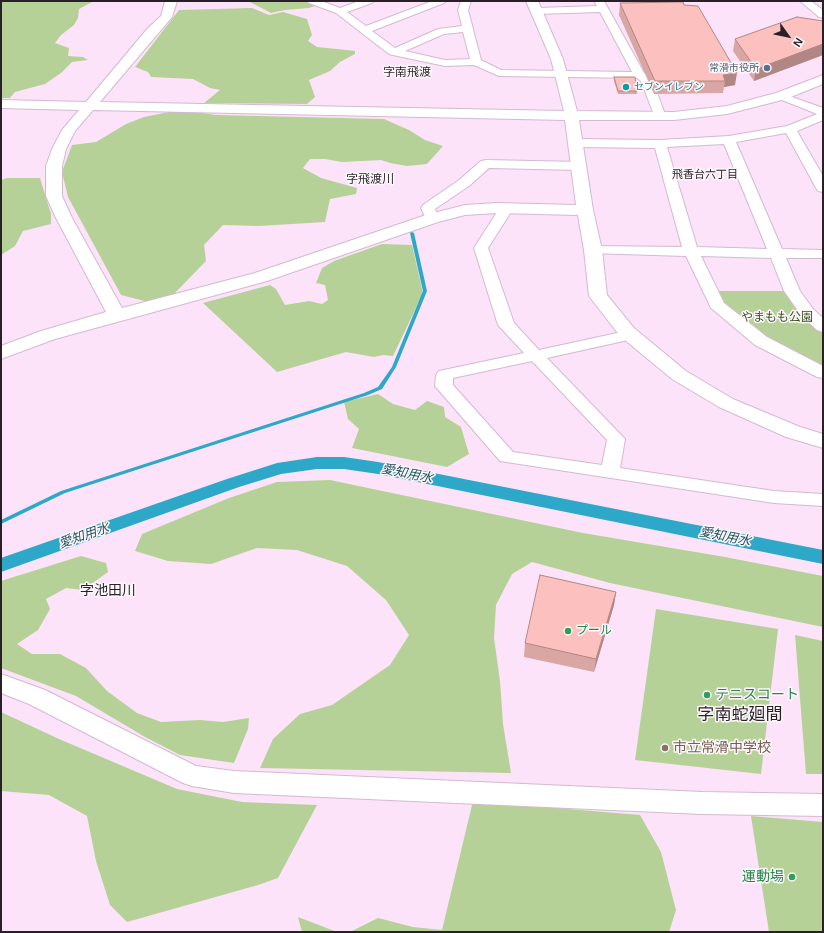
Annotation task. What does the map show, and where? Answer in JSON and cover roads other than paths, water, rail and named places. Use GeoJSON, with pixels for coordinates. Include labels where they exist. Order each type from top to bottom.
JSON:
{"type":"FeatureCollection","features":[{"type":"Feature","properties":{"kind":"street"},"geometry":{"type":"LineString","coordinates":[[117,315],[64,218],[54,196],[54,166],[59,149],[69,130],[152,31],[166,17],[171,1]]}},
{"type":"Feature","properties":{"kind":"street"},"geometry":{"type":"LineString","coordinates":[[312,1],[340,11],[395,52],[445,63],[476,62],[499,73],[640,75]]}},
{"type":"Feature","properties":{"kind":"street"},"geometry":{"type":"LineString","coordinates":[[340,11],[369,1]]}},
{"type":"Feature","properties":{"kind":"street"},"geometry":{"type":"LineString","coordinates":[[365,30],[442,1]]}},
{"type":"Feature","properties":{"kind":"street"},"geometry":{"type":"LineString","coordinates":[[466,1],[463,10],[476,62]]}},
{"type":"Feature","properties":{"kind":"street"},"geometry":{"type":"LineString","coordinates":[[805,1],[823,15]]}},
{"type":"Feature","properties":{"kind":"street"},"geometry":{"type":"LineString","coordinates":[[660,117],[646,79],[640,75],[602,5],[534,6],[562,74],[572,117],[585,210],[593,250],[598,296],[631,335],[679,375],[726,403],[792,432],[823,441]]}},
{"type":"Feature","properties":{"kind":"street"},"geometry":{"type":"LineString","coordinates":[[395,52],[442,31],[468,29]]}},
{"type":"Feature","properties":{"kind":"street"},"geometry":{"type":"LineString","coordinates":[[1,104],[391,111],[572,117],[660,117],[727,110],[781,96],[823,80]]}},
{"type":"Feature","properties":{"kind":"street"},"geometry":{"type":"LineString","coordinates":[[781,96],[823,112]]}},
{"type":"Feature","properties":{"kind":"street"},"geometry":{"type":"LineString","coordinates":[[576,143],[660,144],[729,140],[790,129],[823,116]]}},
{"type":"Feature","properties":{"kind":"street"},"geometry":{"type":"LineString","coordinates":[[790,129],[823,188]]}},
{"type":"Feature","properties":{"kind":"street"},"geometry":{"type":"LineString","coordinates":[[729,140],[776,253],[797,299],[807,312],[823,327]]}},
{"type":"Feature","properties":{"kind":"street"},"geometry":{"type":"LineString","coordinates":[[660,144],[691,252],[717,305],[761,341],[823,373]]}},
{"type":"Feature","properties":{"kind":"street"},"geometry":{"type":"LineString","coordinates":[[432,218],[428,208],[464,183],[486,164],[579,166]]}},
{"type":"Feature","properties":{"kind":"street"},"geometry":{"type":"LineString","coordinates":[[1,353],[48,335],[261,277],[432,218],[465,210],[503,208],[585,210]]}},
{"type":"Feature","properties":{"kind":"street"},"geometry":{"type":"LineString","coordinates":[[503,208],[504,212],[481,248],[506,325],[616,439],[610,472]]}},
{"type":"Feature","properties":{"kind":"street"},"geometry":{"type":"LineString","coordinates":[[593,250],[823,254]]}},
{"type":"Feature","properties":{"kind":"street"},"geometry":{"type":"LineString","coordinates":[[631,335],[445,375],[444,386],[507,457],[774,497],[823,500]]}},
{"type":"Feature","properties":{"kind":"street"},"geometry":{"type":"LineString","coordinates":[[1,683],[36,697],[192,776],[234,782],[702,803],[823,805]]}},
{"type":"Feature","properties":{"kind":"waterway"},"geometry":{"type":"LineString","coordinates":[[1,522],[63,492],[366,394],[380,388],[394,367],[425,291],[412,233]]}},
{"type":"Feature","properties":{"kind":"waterway","name":"愛知用水"},"geometry":{"type":"LineString","coordinates":[[1,565],[233,483],[277,469],[317,463],[344,463],[378,468],[823,557]]}},
{"type":"Feature","properties":{"kind":"place","name":"常滑市役所"},"geometry":{"type":"Point","coordinates":[767,68]}},
{"type":"Feature","properties":{"kind":"place","name":"セブンイレブン"},"geometry":{"type":"Point","coordinates":[626,87]}},
{"type":"Feature","properties":{"kind":"place","name":"プール"},"geometry":{"type":"Point","coordinates":[568,631]}},
{"type":"Feature","properties":{"kind":"place","name":"テニスコート"},"geometry":{"type":"Point","coordinates":[707,695]}},
{"type":"Feature","properties":{"kind":"place","name":"市立常滑中学校"},"geometry":{"type":"Point","coordinates":[665,748]}},
{"type":"Feature","properties":{"kind":"place","name":"運動場"},"geometry":{"type":"Point","coordinates":[792,877]}},
{"type":"Feature","properties":{"kind":"district","name":"字南飛渡"},"geometry":{"type":"Point","coordinates":[407,73]}},
{"type":"Feature","properties":{"kind":"district","name":"飛香台六丁目"},"geometry":{"type":"Point","coordinates":[705,175]}},
{"type":"Feature","properties":{"kind":"district","name":"字飛渡川"},"geometry":{"type":"Point","coordinates":[370,180]}},
{"type":"Feature","properties":{"kind":"district","name":"字池田川"},"geometry":{"type":"Point","coordinates":[108,591]}},
{"type":"Feature","properties":{"kind":"district","name":"字南蛇廻間"},"geometry":{"type":"Point","coordinates":[740,715]}},
{"type":"Feature","properties":{"kind":"park label","name":"やまもも公園"},"geometry":{"type":"Point","coordinates":[777,318]}}]}
